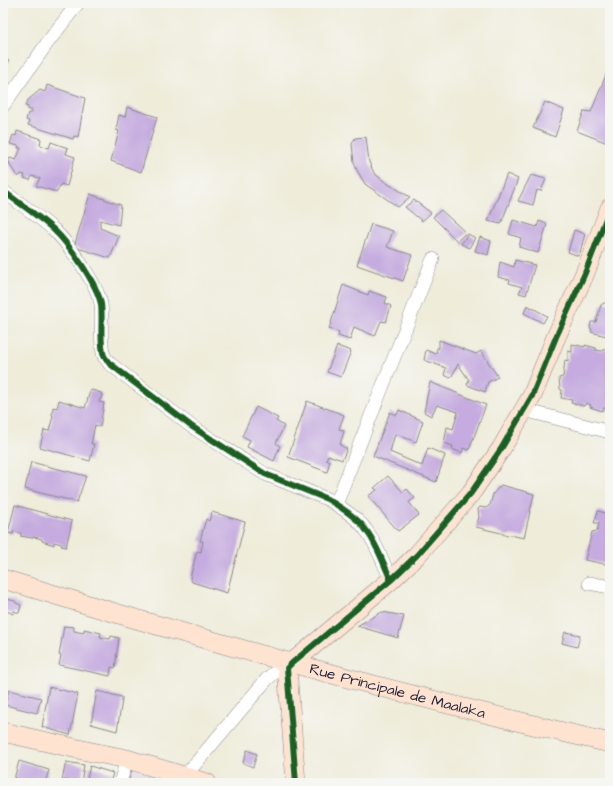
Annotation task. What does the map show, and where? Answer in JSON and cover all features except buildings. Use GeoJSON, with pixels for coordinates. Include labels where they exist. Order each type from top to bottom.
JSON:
{"type":"FeatureCollection","features":[{"type":"Feature","properties":{"kind":"street"},"geometry":{"type":"LineString","coordinates":[[3,106],[48,42],[78,3]]}},
{"type":"Feature","properties":{"kind":"street"},"geometry":{"type":"LineString","coordinates":[[3,192],[54,230],[85,270],[100,303],[104,356],[109,363],[191,426],[265,474],[327,498],[336,504],[368,532],[391,580]]}},
{"type":"Feature","properties":{"kind":"street"},"geometry":{"type":"LineString","coordinates":[[185,776],[267,679],[278,671],[290,666],[391,580],[422,549],[471,493],[501,448],[532,396],[556,337],[585,273],[610,208]]}},
{"type":"Feature","properties":{"kind":"street"},"geometry":{"type":"LineString","coordinates":[[336,504],[433,259]]}},
{"type":"Feature","properties":{"kind":"street"},"geometry":{"type":"LineString","coordinates":[[524,410],[610,432]]}},
{"type":"Feature","properties":{"kind":"street","name":"Rue Principale de Maalaka"},"geometry":{"type":"LineString","coordinates":[[3,579],[290,666],[610,743]]}},
{"type":"Feature","properties":{"kind":"street"},"geometry":{"type":"LineString","coordinates":[[588,582],[610,587]]}},
{"type":"Feature","properties":{"kind":"street"},"geometry":{"type":"LineString","coordinates":[[290,666],[296,783]]}},
{"type":"Feature","properties":{"kind":"street"},"geometry":{"type":"LineString","coordinates":[[3,732],[86,752],[127,759],[207,783]]}},
{"type":"Feature","properties":{"kind":"street"},"geometry":{"type":"LineString","coordinates":[[120,783],[127,759]]}},
{"type":"Feature","properties":{"kind":"cycle path"},"geometry":{"type":"LineString","coordinates":[[3,191],[54,230],[74,254],[88,275],[101,304],[101,338],[104,356],[109,363],[191,426],[265,474],[327,499],[348,513],[358,521],[370,535],[377,547],[391,580]]}},
{"type":"Feature","properties":{"kind":"cycle path"},"geometry":{"type":"LineString","coordinates":[[296,783],[287,668],[391,580],[417,555],[471,493],[501,449],[532,396],[556,337],[585,273],[610,208]]}}]}
